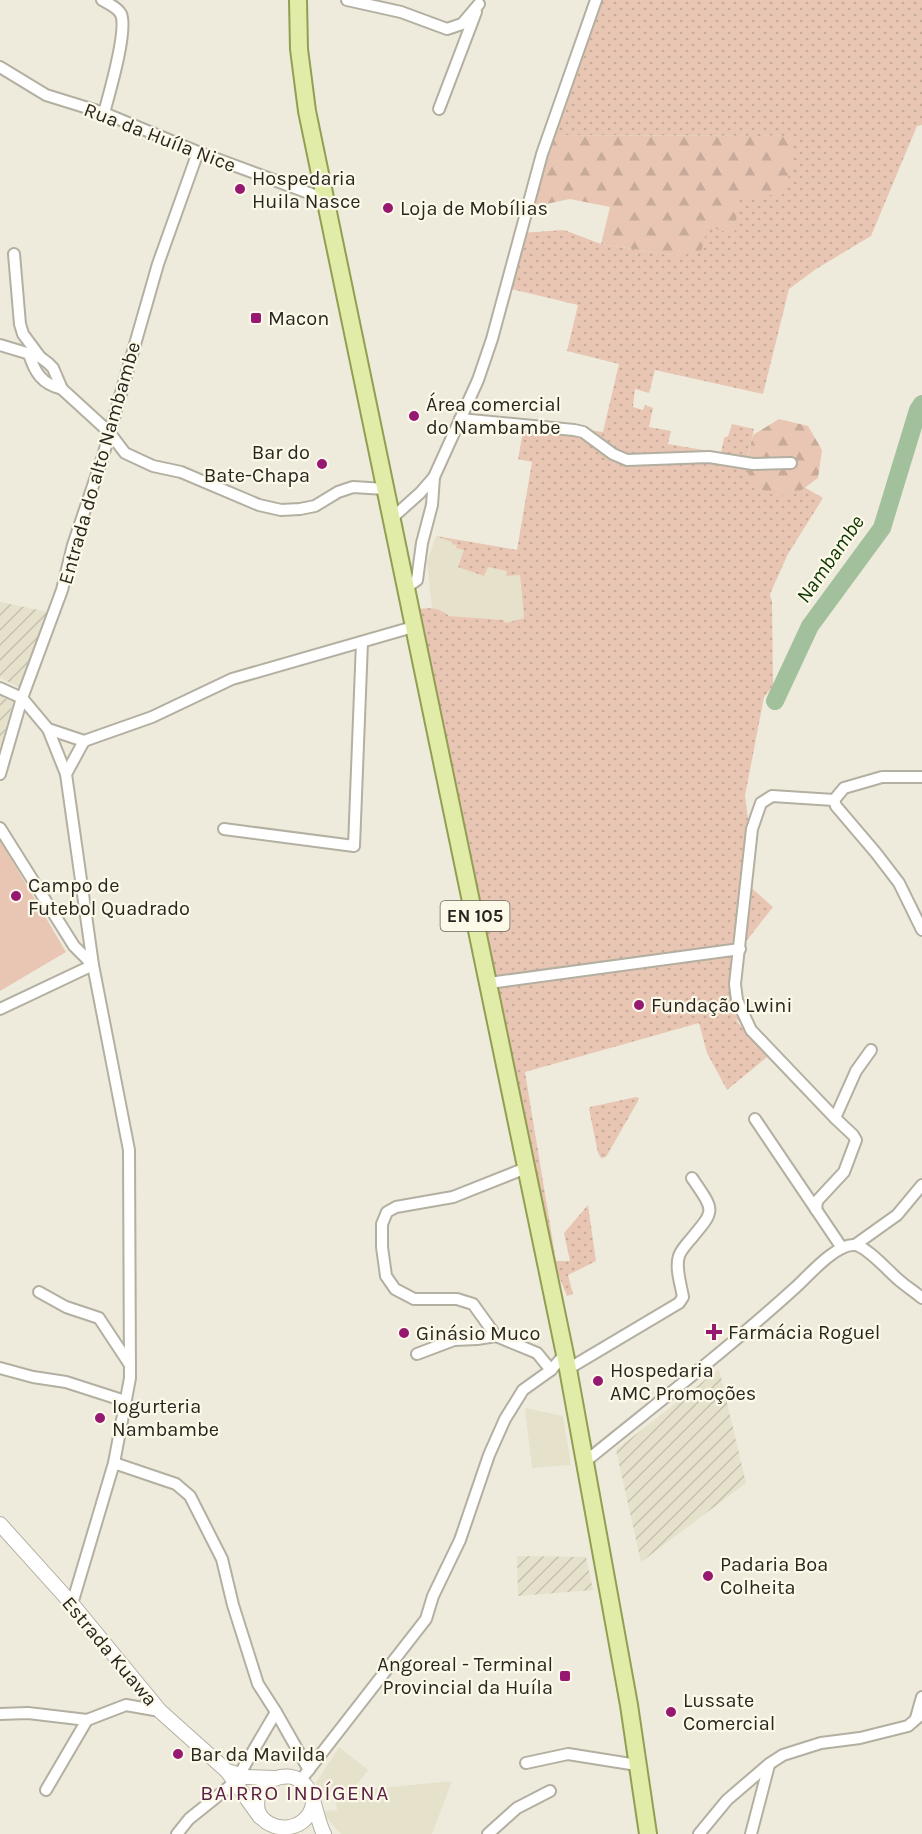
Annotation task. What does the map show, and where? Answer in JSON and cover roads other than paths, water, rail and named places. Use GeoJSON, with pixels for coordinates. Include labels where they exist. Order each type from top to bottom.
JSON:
{"type":"FeatureCollection","features":[{"type":"Feature","properties":{"kind":"main road","name":"EN 105"},"geometry":{"type":"LineString","coordinates":[[298,0],[299,49],[307,111],[489,983],[562,1364],[586,1461],[629,1705],[648,1834]]}},
{"type":"Feature","properties":{"kind":"street"},"geometry":{"type":"LineString","coordinates":[[102,0],[117,9],[122,23],[117,60],[104,113]]}},
{"type":"Feature","properties":{"kind":"street"},"geometry":{"type":"LineString","coordinates":[[347,0],[401,12],[447,29],[462,24],[480,2]]}},
{"type":"Feature","properties":{"kind":"street"},"geometry":{"type":"LineString","coordinates":[[391,519],[420,494],[434,477],[478,380],[492,339],[542,154],[596,0]]}},
{"type":"Feature","properties":{"kind":"street"},"geometry":{"type":"LineString","coordinates":[[439,109],[480,2]]}},
{"type":"Feature","properties":{"kind":"street","name":"Rua da Huíla Nice"},"geometry":{"type":"LineString","coordinates":[[0,67],[45,94],[104,113],[198,152],[325,199]]}},
{"type":"Feature","properties":{"kind":"street","name":"Entrada do alto Nambambe"},"geometry":{"type":"LineString","coordinates":[[0,774],[22,698],[56,610],[73,545],[103,456],[158,264],[198,152]]}},
{"type":"Feature","properties":{"kind":"street"},"geometry":{"type":"LineString","coordinates":[[14,254],[20,324],[34,356],[39,378],[45,383],[62,389],[109,432],[125,453],[153,466],[181,472],[259,505],[281,510],[315,506],[338,492],[353,488],[385,489]]}},
{"type":"Feature","properties":{"kind":"street"},"geometry":{"type":"LineString","coordinates":[[0,345],[48,363],[53,368],[62,389]]}},
{"type":"Feature","properties":{"kind":"street"},"geometry":{"type":"LineString","coordinates":[[460,419],[583,432],[613,454],[627,460],[709,457],[753,464],[791,463]]}},
{"type":"Feature","properties":{"kind":"street"},"geometry":{"type":"LineString","coordinates":[[103,456],[125,453]]}},
{"type":"Feature","properties":{"kind":"street"},"geometry":{"type":"LineString","coordinates":[[406,588],[417,580],[422,543],[432,505],[434,477]]}},
{"type":"Feature","properties":{"kind":"street"},"geometry":{"type":"LineString","coordinates":[[48,729],[84,741],[152,717],[232,679],[413,627]]}},
{"type":"Feature","properties":{"kind":"street"},"geometry":{"type":"LineString","coordinates":[[224,829],[354,846],[362,642]]}},
{"type":"Feature","properties":{"kind":"street"},"geometry":{"type":"LineString","coordinates":[[0,688],[22,698],[48,729],[66,774],[93,965],[129,1150],[130,1378],[114,1463],[72,1604]]}},
{"type":"Feature","properties":{"kind":"street"},"geometry":{"type":"LineString","coordinates":[[66,774],[84,741]]}},
{"type":"Feature","properties":{"kind":"street"},"geometry":{"type":"LineString","coordinates":[[834,800],[844,788],[882,777],[922,777]]}},
{"type":"Feature","properties":{"kind":"street"},"geometry":{"type":"LineString","coordinates":[[816,1210],[817,1201],[844,1172],[856,1140],[853,1134],[751,1030],[737,1000],[735,984],[752,829],[761,803],[772,796],[834,800]]}},
{"type":"Feature","properties":{"kind":"street"},"geometry":{"type":"LineString","coordinates":[[834,800],[836,806],[899,884],[922,930]]}},
{"type":"Feature","properties":{"kind":"street"},"geometry":{"type":"LineString","coordinates":[[0,828],[74,946],[93,965]]}},
{"type":"Feature","properties":{"kind":"street"},"geometry":{"type":"LineString","coordinates":[[489,983],[740,949]]}},
{"type":"Feature","properties":{"kind":"street"},"geometry":{"type":"LineString","coordinates":[[0,1009],[93,965]]}},
{"type":"Feature","properties":{"kind":"street"},"geometry":{"type":"LineString","coordinates":[[835,1118],[856,1071],[871,1050]]}},
{"type":"Feature","properties":{"kind":"street"},"geometry":{"type":"LineString","coordinates":[[755,1119],[842,1248]]}},
{"type":"Feature","properties":{"kind":"street"},"geometry":{"type":"LineString","coordinates":[[496,1336],[473,1304],[457,1299],[414,1299],[395,1288],[386,1276],[381,1224],[387,1212],[396,1206],[453,1197],[526,1168]]}},
{"type":"Feature","properties":{"kind":"street"},"geometry":{"type":"LineString","coordinates":[[234,1776],[274,1778],[305,1776],[426,1619],[460,1540],[489,1455],[505,1419],[523,1390],[562,1364],[679,1303],[683,1297],[678,1265],[679,1256],[707,1219],[710,1210],[709,1203],[692,1178]]}},
{"type":"Feature","properties":{"kind":"street"},"geometry":{"type":"LineString","coordinates":[[586,1461],[679,1386],[832,1255],[842,1248],[855,1245],[897,1215],[922,1185]]}},
{"type":"Feature","properties":{"kind":"street"},"geometry":{"type":"LineString","coordinates":[[855,1245],[863,1248],[922,1298]]}},
{"type":"Feature","properties":{"kind":"street"},"geometry":{"type":"LineString","coordinates":[[39,1292],[66,1307],[99,1318],[130,1366]]}},
{"type":"Feature","properties":{"kind":"street"},"geometry":{"type":"LineString","coordinates":[[417,1354],[454,1340],[496,1336],[562,1364]]}},
{"type":"Feature","properties":{"kind":"street"},"geometry":{"type":"LineString","coordinates":[[0,1368],[33,1377],[66,1382],[125,1401]]}},
{"type":"Feature","properties":{"kind":"street"},"geometry":{"type":"LineString","coordinates":[[114,1463],[176,1484],[190,1496],[222,1559],[233,1605],[258,1684],[276,1712],[305,1776],[324,1834]]}},
{"type":"Feature","properties":{"kind":"street","name":"Estrada Kuawa"},"geometry":{"type":"LineString","coordinates":[[0,1524],[72,1604],[160,1711],[234,1776],[260,1817]]}},
{"type":"Feature","properties":{"kind":"street"},"geometry":{"type":"LineString","coordinates":[[699,1834],[727,1800],[783,1755],[821,1743],[860,1738],[908,1726],[919,1716],[922,1697]]}},
{"type":"Feature","properties":{"kind":"street"},"geometry":{"type":"LineString","coordinates":[[0,1714],[28,1713],[87,1719],[126,1705],[160,1711]]}},
{"type":"Feature","properties":{"kind":"street"},"geometry":{"type":"LineString","coordinates":[[177,1834],[189,1819],[234,1776],[276,1712]]}},
{"type":"Feature","properties":{"kind":"street"},"geometry":{"type":"LineString","coordinates":[[46,1790],[87,1719]]}},
{"type":"Feature","properties":{"kind":"street"},"geometry":{"type":"LineString","coordinates":[[526,1763],[568,1754],[638,1765]]}},
{"type":"Feature","properties":{"kind":"street"},"geometry":{"type":"LineString","coordinates":[[752,1834],[770,1764]]}},
{"type":"Feature","properties":{"kind":"street"},"geometry":{"type":"LineString","coordinates":[[274,1778],[266,1783],[258,1799],[257,1808],[266,1824],[280,1832],[300,1828],[307,1821],[313,1804]]}},
{"type":"Feature","properties":{"kind":"street"},"geometry":{"type":"LineString","coordinates":[[488,1834],[517,1808],[550,1791]]}},
{"type":"Feature","properties":{"kind":"waterway","name":"Nambambe"},"geometry":{"type":"LineString","coordinates":[[775,701],[810,626],[882,528],[918,410],[922,404]]}},
{"type":"Feature","properties":{"kind":"place","name":"Hospedaria Huila Nasce"},"geometry":{"type":"Point","coordinates":[240,189]}},
{"type":"Feature","properties":{"kind":"place","name":"Loja de Mobílias"},"geometry":{"type":"Point","coordinates":[388,208]}},
{"type":"Feature","properties":{"kind":"place","name":"Macon"},"geometry":{"type":"Point","coordinates":[256,318]}},
{"type":"Feature","properties":{"kind":"place","name":"Área comercial do Nambambe"},"geometry":{"type":"Point","coordinates":[414,416]}},
{"type":"Feature","properties":{"kind":"place","name":"Bar do Bate-Chapa"},"geometry":{"type":"Point","coordinates":[322,464]}},
{"type":"Feature","properties":{"kind":"place","name":"Campo de Futebol Quadrado"},"geometry":{"type":"Point","coordinates":[16,896]}},
{"type":"Feature","properties":{"kind":"place","name":"Fundação Lwini"},"geometry":{"type":"Point","coordinates":[639,1005]}},
{"type":"Feature","properties":{"kind":"place","name":"Farmácia Roguel"},"geometry":{"type":"Point","coordinates":[714,1332]}},
{"type":"Feature","properties":{"kind":"place","name":"Ginásio Muco"},"geometry":{"type":"Point","coordinates":[404,1333]}},
{"type":"Feature","properties":{"kind":"place","name":"Hospedaria AMC Promoções"},"geometry":{"type":"Point","coordinates":[598,1381]}},
{"type":"Feature","properties":{"kind":"place","name":"Iogurteria Nambambe"},"geometry":{"type":"Point","coordinates":[100,1418]}},
{"type":"Feature","properties":{"kind":"place","name":"Padaria Boa Colheita"},"geometry":{"type":"Point","coordinates":[708,1576]}},
{"type":"Feature","properties":{"kind":"place","name":"Angoreal - Terminal Provincial da Huíla"},"geometry":{"type":"Point","coordinates":[565,1676]}},
{"type":"Feature","properties":{"kind":"place","name":"Lussate Comercial"},"geometry":{"type":"Point","coordinates":[671,1712]}},
{"type":"Feature","properties":{"kind":"place","name":"Bar da Mavilda"},"geometry":{"type":"Point","coordinates":[178,1754]}},
{"type":"Feature","properties":{"kind":"district","name":"BAIRRO INDÍGENA"},"geometry":{"type":"Point","coordinates":[295,1793]}}]}
